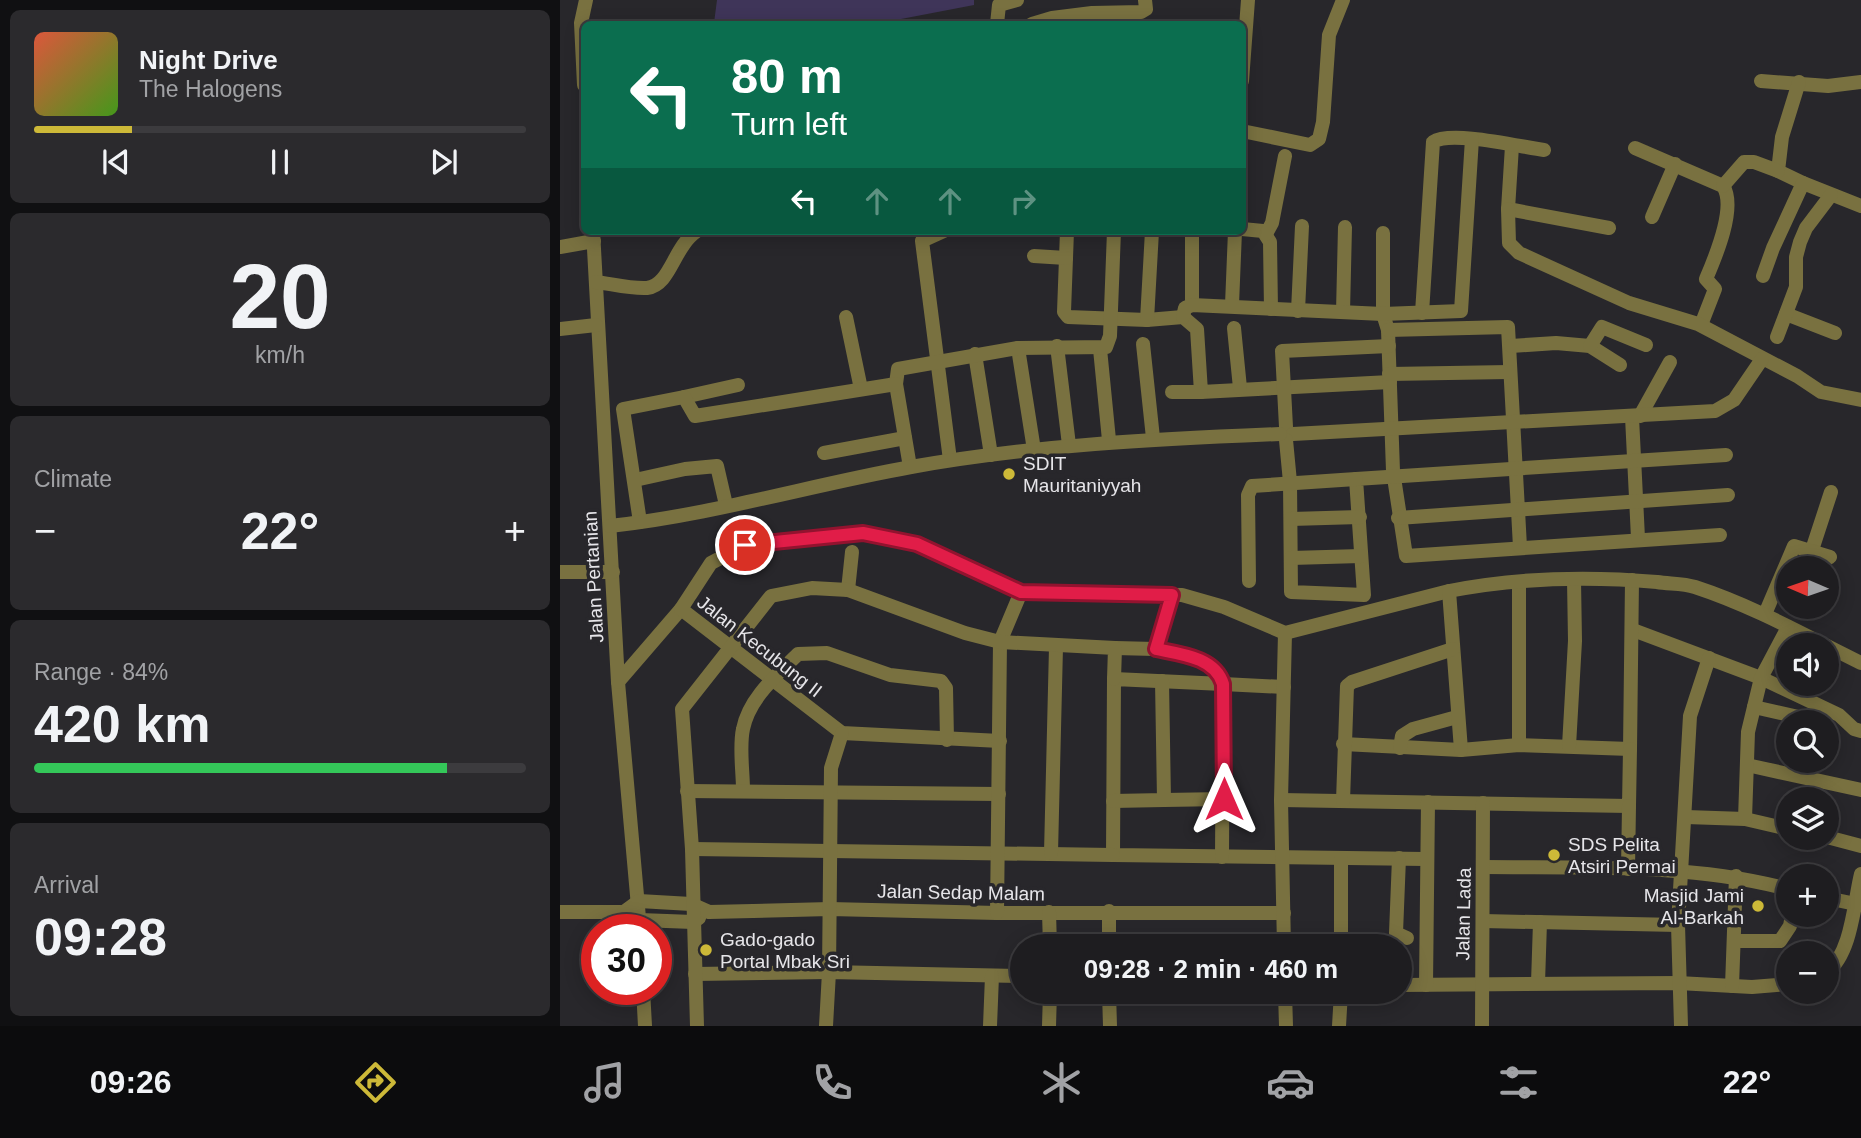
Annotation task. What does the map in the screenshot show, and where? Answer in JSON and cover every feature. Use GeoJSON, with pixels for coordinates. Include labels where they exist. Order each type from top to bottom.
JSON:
{"type":"FeatureCollection","features":[{"type":"Feature","properties":{"kind":"street"},"geometry":{"type":"LineString","coordinates":[[581,21],[586,0]]}},
{"type":"Feature","properties":{"kind":"street"},"geometry":{"type":"LineString","coordinates":[[997,21],[999,5],[1016,0]]}},
{"type":"Feature","properties":{"kind":"street"},"geometry":{"type":"LineString","coordinates":[[1042,21],[1092,13],[1141,12],[1146,9],[1145,0]]}},
{"type":"Feature","properties":{"kind":"street"},"geometry":{"type":"LineString","coordinates":[[1246,27],[1248,0]]}},
{"type":"Feature","properties":{"kind":"street"},"geometry":{"type":"LineString","coordinates":[[1246,132],[1310,145],[1319,139],[1323,121],[1329,35],[1343,0]]}},
{"type":"Feature","properties":{"kind":"street"},"geometry":{"type":"LineString","coordinates":[[1761,80],[1828,86],[1861,82]]}},
{"type":"Feature","properties":{"kind":"street"},"geometry":{"type":"LineString","coordinates":[[1778,171],[1782,137],[1798,82]]}},
{"type":"Feature","properties":{"kind":"street"},"geometry":{"type":"LineString","coordinates":[[1422,313],[1433,142],[1438,139],[1472,139],[1544,150]]}},
{"type":"Feature","properties":{"kind":"street"},"geometry":{"type":"LineString","coordinates":[[1183,317],[1185,308],[1192,304],[1383,314],[1458,312],[1464,308],[1472,139]]}},
{"type":"Feature","properties":{"kind":"street"},"geometry":{"type":"LineString","coordinates":[[1512,146],[1508,209],[1509,243],[1512,249],[1629,303],[1701,325],[1797,376],[1821,392],[1861,400]]}},
{"type":"Feature","properties":{"kind":"street"},"geometry":{"type":"LineString","coordinates":[[1635,148],[1723,186]]}},
{"type":"Feature","properties":{"kind":"street"},"geometry":{"type":"LineString","coordinates":[[1266,234],[1272,223],[1285,156]]}},
{"type":"Feature","properties":{"kind":"street"},"geometry":{"type":"LineString","coordinates":[[1723,186],[1744,162],[1754,162],[1861,206]]}},
{"type":"Feature","properties":{"kind":"street"},"geometry":{"type":"LineString","coordinates":[[1652,217],[1675,164]]}},
{"type":"Feature","properties":{"kind":"street"},"geometry":{"type":"LineString","coordinates":[[1763,276],[1803,183]]}},
{"type":"Feature","properties":{"kind":"street"},"geometry":{"type":"LineString","coordinates":[[1701,325],[1715,289],[1706,279],[1728,208],[1723,186]]}},
{"type":"Feature","properties":{"kind":"street"},"geometry":{"type":"LineString","coordinates":[[1777,337],[1796,287],[1796,257],[1800,242],[1806,228],[1831,195]]}},
{"type":"Feature","properties":{"kind":"street"},"geometry":{"type":"LineString","coordinates":[[1508,209],[1609,228]]}},
{"type":"Feature","properties":{"kind":"street"},"geometry":{"type":"LineString","coordinates":[[1298,311],[1302,226]]}},
{"type":"Feature","properties":{"kind":"street"},"geometry":{"type":"LineString","coordinates":[[1343,312],[1345,227]]}},
{"type":"Feature","properties":{"kind":"street"},"geometry":{"type":"LineString","coordinates":[[1246,229],[1257,229],[1266,234],[1270,242],[1271,309]]}},
{"type":"Feature","properties":{"kind":"street"},"geometry":{"type":"LineString","coordinates":[[1383,233],[1383,314],[1388,330],[1394,477],[1403,549],[1409,557],[1638,538],[1720,535]]}},
{"type":"Feature","properties":{"kind":"street"},"geometry":{"type":"LineString","coordinates":[[596,282],[644,288],[656,286],[666,276],[685,239],[691,235]]}},
{"type":"Feature","properties":{"kind":"street"},"geometry":{"type":"LineString","coordinates":[[935,235],[922,241],[950,460]]}},
{"type":"Feature","properties":{"kind":"street"},"geometry":{"type":"LineString","coordinates":[[1067,235],[1064,312],[1069,317],[1147,320],[1183,317],[1197,329],[1201,391]]}},
{"type":"Feature","properties":{"kind":"street"},"geometry":{"type":"LineString","coordinates":[[910,467],[895,374],[902,366],[1018,348],[1056,346],[1100,349],[1109,342],[1114,235]]}},
{"type":"Feature","properties":{"kind":"street"},"geometry":{"type":"LineString","coordinates":[[1147,320],[1152,235]]}},
{"type":"Feature","properties":{"kind":"street"},"geometry":{"type":"LineString","coordinates":[[1192,235],[1192,304]]}},
{"type":"Feature","properties":{"kind":"street"},"geometry":{"type":"LineString","coordinates":[[1232,305],[1235,235]]}},
{"type":"Feature","properties":{"kind":"street"},"geometry":{"type":"LineString","coordinates":[[560,247],[594,236]]}},
{"type":"Feature","properties":{"kind":"street","name":"Jalan Pertanian"},"geometry":{"type":"LineString","coordinates":[[594,236],[596,325],[618,682],[640,914]]}},
{"type":"Feature","properties":{"kind":"street"},"geometry":{"type":"LineString","coordinates":[[1034,256],[1066,258]]}},
{"type":"Feature","properties":{"kind":"street"},"geometry":{"type":"LineString","coordinates":[[1786,314],[1835,332]]}},
{"type":"Feature","properties":{"kind":"street"},"geometry":{"type":"LineString","coordinates":[[846,317],[862,389]]}},
{"type":"Feature","properties":{"kind":"street"},"geometry":{"type":"LineString","coordinates":[[560,329],[596,325]]}},
{"type":"Feature","properties":{"kind":"street"},"geometry":{"type":"LineString","coordinates":[[1388,330],[1503,325],[1508,327],[1520,547]]}},
{"type":"Feature","properties":{"kind":"street"},"geometry":{"type":"LineString","coordinates":[[1590,346],[1602,327],[1646,345]]}},
{"type":"Feature","properties":{"kind":"street"},"geometry":{"type":"LineString","coordinates":[[1234,328],[1240,388]]}},
{"type":"Feature","properties":{"kind":"street"},"geometry":{"type":"LineString","coordinates":[[1511,346],[1556,343],[1590,346],[1620,365]]}},
{"type":"Feature","properties":{"kind":"street"},"geometry":{"type":"LineString","coordinates":[[1143,344],[1153,438]]}},
{"type":"Feature","properties":{"kind":"street"},"geometry":{"type":"LineString","coordinates":[[1056,346],[1069,445]]}},
{"type":"Feature","properties":{"kind":"street"},"geometry":{"type":"LineString","coordinates":[[1356,479],[1364,595],[1291,592],[1290,482],[1282,386],[1284,350],[1389,346]]}},
{"type":"Feature","properties":{"kind":"street"},"geometry":{"type":"LineString","coordinates":[[1018,348],[1034,450]]}},
{"type":"Feature","properties":{"kind":"street"},"geometry":{"type":"LineString","coordinates":[[1100,349],[1109,440]]}},
{"type":"Feature","properties":{"kind":"street"},"geometry":{"type":"LineString","coordinates":[[975,354],[991,455]]}},
{"type":"Feature","properties":{"kind":"street"},"geometry":{"type":"LineString","coordinates":[[610,526],[950,460],[1109,440],[1636,417],[1720,409],[1734,400],[1762,359]]}},
{"type":"Feature","properties":{"kind":"street"},"geometry":{"type":"LineString","coordinates":[[1638,538],[1634,461],[1636,417],[1670,362]]}},
{"type":"Feature","properties":{"kind":"street"},"geometry":{"type":"LineString","coordinates":[[1172,391],[1509,372]]}},
{"type":"Feature","properties":{"kind":"street"},"geometry":{"type":"LineString","coordinates":[[684,397],[695,416],[896,384]]}},
{"type":"Feature","properties":{"kind":"street"},"geometry":{"type":"LineString","coordinates":[[640,522],[623,410],[738,385]]}},
{"type":"Feature","properties":{"kind":"street"},"geometry":{"type":"LineString","coordinates":[[824,453],[905,438]]}},
{"type":"Feature","properties":{"kind":"street"},"geometry":{"type":"LineString","coordinates":[[1249,581],[1248,495],[1252,486],[1726,455]]}},
{"type":"Feature","properties":{"kind":"street"},"geometry":{"type":"LineString","coordinates":[[635,480],[685,469],[717,466],[726,505]]}},
{"type":"Feature","properties":{"kind":"street"},"geometry":{"type":"LineString","coordinates":[[1812,550],[1831,492]]}},
{"type":"Feature","properties":{"kind":"street"},"geometry":{"type":"LineString","coordinates":[[1398,518],[1728,495]]}},
{"type":"Feature","properties":{"kind":"street"},"geometry":{"type":"LineString","coordinates":[[1291,519],[1360,517]]}},
{"type":"Feature","properties":{"kind":"street","name":"Jalan Kecubung II"},"geometry":{"type":"LineString","coordinates":[[842,733],[681,608],[711,563],[745,545],[863,533],[917,544],[1021,592],[1182,595],[1224,607],[1285,633]]}},
{"type":"Feature","properties":{"kind":"street"},"geometry":{"type":"LineString","coordinates":[[1765,614],[1794,546],[1827,556]]}},
{"type":"Feature","properties":{"kind":"street"},"geometry":{"type":"LineString","coordinates":[[848,590],[852,552]]}},
{"type":"Feature","properties":{"kind":"street"},"geometry":{"type":"LineString","coordinates":[[1291,558],[1361,556]]}},
{"type":"Feature","properties":{"kind":"street"},"geometry":{"type":"LineString","coordinates":[[560,572],[613,572]]}},
{"type":"Feature","properties":{"kind":"street"},"geometry":{"type":"LineString","coordinates":[[1569,746],[1574,580]]}},
{"type":"Feature","properties":{"kind":"street"},"geometry":{"type":"LineString","coordinates":[[1628,869],[1632,580]]}},
{"type":"Feature","properties":{"kind":"street"},"geometry":{"type":"LineString","coordinates":[[1284,934],[1281,800],[1285,633],[1449,592],[1519,582],[1632,580],[1692,586],[1765,614],[1802,633]]}},
{"type":"Feature","properties":{"kind":"street"},"geometry":{"type":"LineString","coordinates":[[1519,582],[1520,745]]}},
{"type":"Feature","properties":{"kind":"street"},"geometry":{"type":"LineString","coordinates":[[697,1026],[691,904],[692,849],[682,709],[771,596],[812,588],[848,590],[965,633],[1000,642],[1056,647],[1156,649],[1188,656],[1214,667],[1223,684],[1222,857]]}},
{"type":"Feature","properties":{"kind":"street"},"geometry":{"type":"LineString","coordinates":[[998,913],[1000,642],[1021,592]]}},
{"type":"Feature","properties":{"kind":"street"},"geometry":{"type":"LineString","coordinates":[[1449,592],[1461,750]]}},
{"type":"Feature","properties":{"kind":"street"},"geometry":{"type":"LineString","coordinates":[[1156,649],[1172,595]]}},
{"type":"Feature","properties":{"kind":"street"},"geometry":{"type":"LineString","coordinates":[[618,682],[681,608]]}},
{"type":"Feature","properties":{"kind":"street"},"geometry":{"type":"LineString","coordinates":[[1745,819],[1748,732],[1761,678],[1788,626]]}},
{"type":"Feature","properties":{"kind":"street"},"geometry":{"type":"LineString","coordinates":[[1633,630],[1761,678],[1839,715],[1857,730]]}},
{"type":"Feature","properties":{"kind":"street"},"geometry":{"type":"LineString","coordinates":[[1051,853],[1056,647]]}},
{"type":"Feature","properties":{"kind":"street"},"geometry":{"type":"LineString","coordinates":[[1113,855],[1115,648]]}},
{"type":"Feature","properties":{"kind":"street"},"geometry":{"type":"LineString","coordinates":[[1343,801],[1345,692],[1352,681],[1453,649]]}},
{"type":"Feature","properties":{"kind":"street"},"geometry":{"type":"LineString","coordinates":[[743,790],[743,729],[752,706],[771,680],[798,654],[818,652],[890,675],[941,681],[946,688],[947,740]]}},
{"type":"Feature","properties":{"kind":"street"},"geometry":{"type":"LineString","coordinates":[[1839,652],[1861,663]]}},
{"type":"Feature","properties":{"kind":"street"},"geometry":{"type":"LineString","coordinates":[[1681,1026],[1678,925],[1690,716],[1709,658]]}},
{"type":"Feature","properties":{"kind":"street"},"geometry":{"type":"LineString","coordinates":[[1114,679],[1284,687]]}},
{"type":"Feature","properties":{"kind":"street"},"geometry":{"type":"LineString","coordinates":[[1162,681],[1164,800]]}},
{"type":"Feature","properties":{"kind":"street"},"geometry":{"type":"LineString","coordinates":[[1754,707],[1776,712]]}},
{"type":"Feature","properties":{"kind":"street"},"geometry":{"type":"LineString","coordinates":[[1400,748],[1402,736],[1413,729],[1457,717]]}},
{"type":"Feature","properties":{"kind":"street"},"geometry":{"type":"LineString","coordinates":[[1839,726],[1857,730]]}},
{"type":"Feature","properties":{"kind":"street"},"geometry":{"type":"LineString","coordinates":[[826,1026],[831,768],[842,733],[1000,741]]}},
{"type":"Feature","properties":{"kind":"street"},"geometry":{"type":"LineString","coordinates":[[1343,744],[1461,750],[1520,745],[1630,749]]}},
{"type":"Feature","properties":{"kind":"street"},"geometry":{"type":"LineString","coordinates":[[1747,765],[1861,790]]}},
{"type":"Feature","properties":{"kind":"street"},"geometry":{"type":"LineString","coordinates":[[687,791],[999,794]]}},
{"type":"Feature","properties":{"kind":"street"},"geometry":{"type":"LineString","coordinates":[[1113,801],[1224,799]]}},
{"type":"Feature","properties":{"kind":"street"},"geometry":{"type":"LineString","coordinates":[[1281,800],[1629,806]]}},
{"type":"Feature","properties":{"kind":"street"},"geometry":{"type":"LineString","coordinates":[[1426,985],[1425,859],[1428,802]]}},
{"type":"Feature","properties":{"kind":"street","name":"Jalan Lada"},"geometry":{"type":"LineString","coordinates":[[1482,1026],[1483,803]]}},
{"type":"Feature","properties":{"kind":"street"},"geometry":{"type":"LineString","coordinates":[[1686,817],[1745,819],[1776,826]]}},
{"type":"Feature","properties":{"kind":"street"},"geometry":{"type":"LineString","coordinates":[[1839,840],[1861,846]]}},
{"type":"Feature","properties":{"kind":"street"},"geometry":{"type":"LineString","coordinates":[[692,849],[1425,859]]}},
{"type":"Feature","properties":{"kind":"street"},"geometry":{"type":"LineString","coordinates":[[1398,934],[1396,933],[1399,858]]}},
{"type":"Feature","properties":{"kind":"street"},"geometry":{"type":"LineString","coordinates":[[1341,859],[1341,934]]}},
{"type":"Feature","properties":{"kind":"street"},"geometry":{"type":"LineString","coordinates":[[1484,867],[1628,869],[1736,876],[1776,886]]}},
{"type":"Feature","properties":{"kind":"street"},"geometry":{"type":"LineString","coordinates":[[1839,954],[1857,904],[1861,874]]}},
{"type":"Feature","properties":{"kind":"street"},"geometry":{"type":"LineString","coordinates":[[1732,986],[1736,876]]}},
{"type":"Feature","properties":{"kind":"street"},"geometry":{"type":"LineString","coordinates":[[1839,900],[1857,904]]}},
{"type":"Feature","properties":{"kind":"street"},"geometry":{"type":"LineString","coordinates":[[560,912],[624,912],[639,901]]}},
{"type":"Feature","properties":{"kind":"street","name":"Jalan Sedap Malam"},"geometry":{"type":"LineString","coordinates":[[639,901],[691,904],[709,912],[830,909],[998,913],[1284,913]]}},
{"type":"Feature","properties":{"kind":"street"},"geometry":{"type":"LineString","coordinates":[[1109,911],[1109,934]]}},
{"type":"Feature","properties":{"kind":"street"},"geometry":{"type":"LineString","coordinates":[[672,923],[693,922],[709,912]]}},
{"type":"Feature","properties":{"kind":"street"},"geometry":{"type":"LineString","coordinates":[[1049,912],[1050,934]]}},
{"type":"Feature","properties":{"kind":"street"},"geometry":{"type":"LineString","coordinates":[[1483,921],[1678,925]]}},
{"type":"Feature","properties":{"kind":"street"},"geometry":{"type":"LineString","coordinates":[[1538,983],[1540,922]]}},
{"type":"Feature","properties":{"kind":"street"},"geometry":{"type":"LineString","coordinates":[[1734,942],[1775,943],[1783,938],[1787,927]]}},
{"type":"Feature","properties":{"kind":"street"},"geometry":{"type":"LineString","coordinates":[[695,974],[829,972],[1010,976]]}},
{"type":"Feature","properties":{"kind":"street"},"geometry":{"type":"LineString","coordinates":[[990,1026],[992,976]]}},
{"type":"Feature","properties":{"kind":"street"},"geometry":{"type":"LineString","coordinates":[[1412,985],[1776,984]]}},
{"type":"Feature","properties":{"kind":"street"},"geometry":{"type":"LineString","coordinates":[[1049,1026],[1050,1004]]}},
{"type":"Feature","properties":{"kind":"street"},"geometry":{"type":"LineString","coordinates":[[1110,1004],[1110,1026]]}},
{"type":"Feature","properties":{"kind":"street"},"geometry":{"type":"LineString","coordinates":[[1285,1004],[1286,1026]]}},
{"type":"Feature","properties":{"kind":"street"},"geometry":{"type":"LineString","coordinates":[[1339,1026],[1340,1004]]}},
{"type":"Feature","properties":{"kind":"street"},"geometry":{"type":"LineString","coordinates":[[644,1005],[645,1026]]}},
{"type":"Feature","properties":{"kind":"shaded area"},"geometry":{"type":"Polygon","coordinates":[[[717,0],[974,0],[974,5],[891,21],[714,21],[717,0]]]}},
{"type":"Feature","properties":{"kind":"place","name":"SDIT Mauritaniyyah"},"geometry":{"type":"Point","coordinates":[1009,474]}},
{"type":"Feature","properties":{"kind":"place","name":"SDS Pelita Atsiri Permai"},"geometry":{"type":"Point","coordinates":[1554,855]}},
{"type":"Feature","properties":{"kind":"place","name":"Masjid Jami Al-Barkah"},"geometry":{"type":"Point","coordinates":[1758,906]}},
{"type":"Feature","properties":{"kind":"place","name":"Gado-gado Portal Mbak Sri"},"geometry":{"type":"Point","coordinates":[706,950]}},
{"type":"Feature","properties":{"kind":"route"},"geometry":{"type":"LineString","coordinates":[[745,545],[863,533],[917,544],[1021,592],[1172,595],[1156,649],[1188,656],[1214,667],[1220,675],[1223,684],[1224,799]]}}]}
